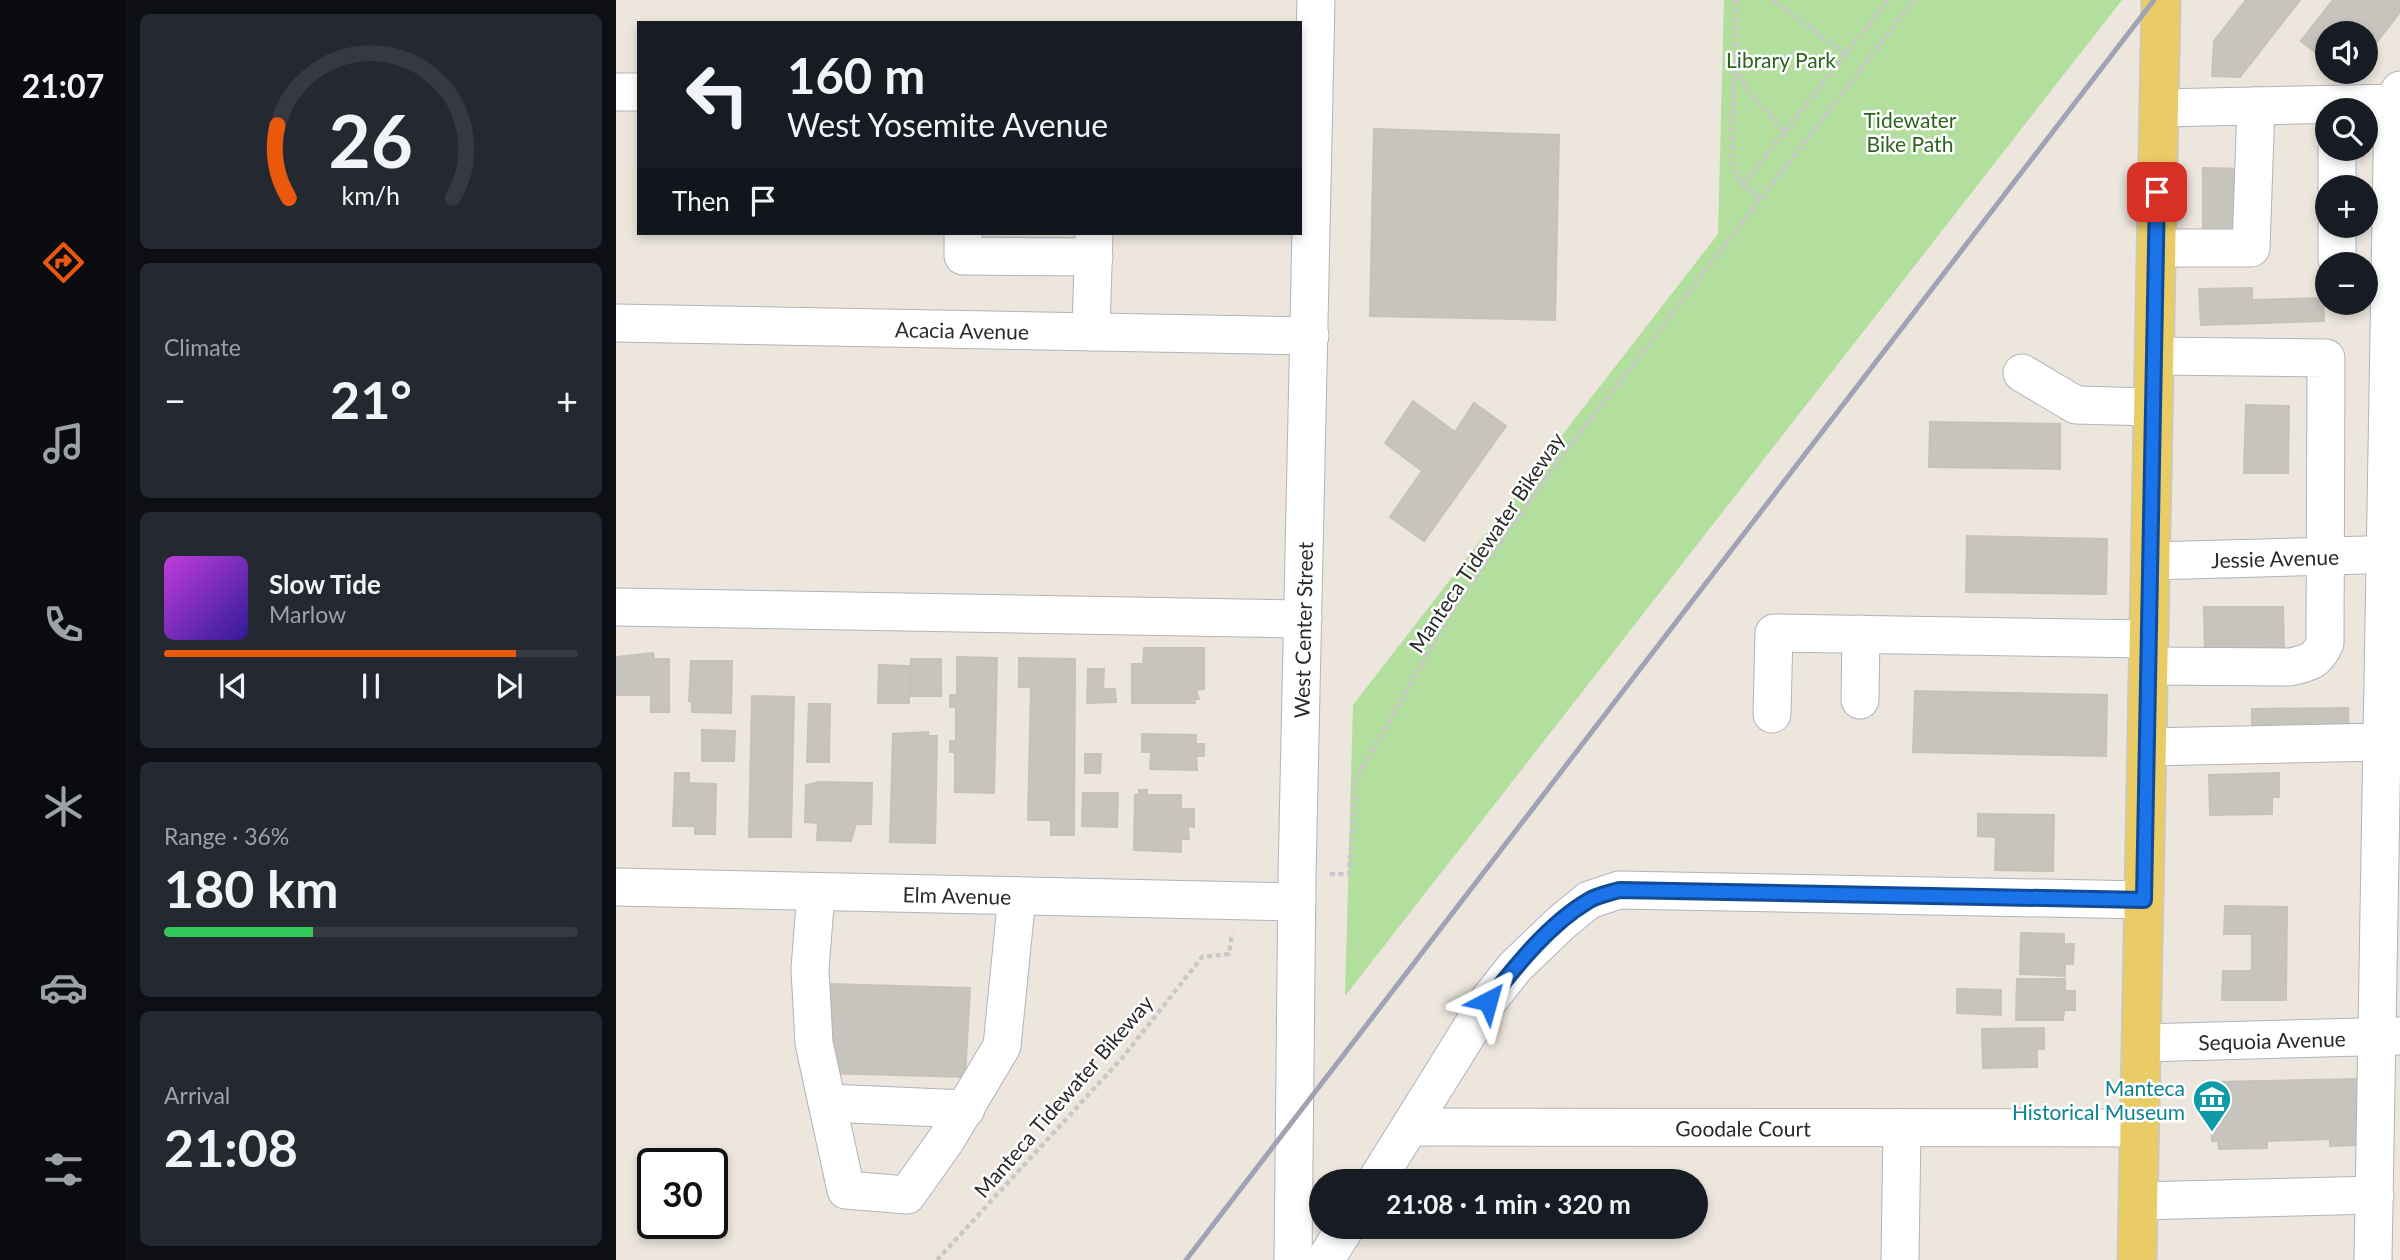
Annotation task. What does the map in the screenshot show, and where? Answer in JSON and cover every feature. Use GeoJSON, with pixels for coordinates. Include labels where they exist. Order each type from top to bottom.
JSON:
{"type":"FeatureCollection","features":[{"type":"Feature","properties":{"kind":"main road"},"geometry":{"type":"LineString","coordinates":[[2137,1260],[2161,0]]}},
{"type":"Feature","properties":{"kind":"street","name":"West Center Street"},"geometry":{"type":"LineString","coordinates":[[1293,1260],[1297,889],[1310,336],[1306,104],[1316,0]]}},
{"type":"Feature","properties":{"kind":"street"},"geometry":{"type":"LineString","coordinates":[[616,92],[637,92]]}},
{"type":"Feature","properties":{"kind":"street"},"geometry":{"type":"LineString","coordinates":[[2373,1260],[2375,1195],[2389,1036],[2391,778],[2382,742],[2392,554],[2398,99],[2378,102]]}},
{"type":"Feature","properties":{"kind":"street"},"geometry":{"type":"LineString","coordinates":[[2156,247],[2251,248],[2256,106]]}},
{"type":"Feature","properties":{"kind":"street"},"geometry":{"type":"LineString","coordinates":[[2159,108],[2315,107]]}},
{"type":"Feature","properties":{"kind":"street"},"geometry":{"type":"LineString","coordinates":[[963,235],[963,256],[1094,245],[1091,332]]}},
{"type":"Feature","properties":{"kind":"street","name":"Acacia Avenue"},"geometry":{"type":"LineString","coordinates":[[616,323],[1310,336]]}},
{"type":"Feature","properties":{"kind":"street"},"geometry":{"type":"LineString","coordinates":[[1772,714],[1774,633],[1861,634],[2149,653],[2290,667],[2310,663],[2319,656],[2325,643],[2326,358],[2154,356]]}},
{"type":"Feature","properties":{"kind":"street"},"geometry":{"type":"LineString","coordinates":[[2022,373],[2076,405],[2153,407]]}},
{"type":"Feature","properties":{"kind":"street","name":"Jessie Avenue"},"geometry":{"type":"LineString","coordinates":[[2151,561],[2392,554]]}},
{"type":"Feature","properties":{"kind":"street"},"geometry":{"type":"LineString","coordinates":[[616,607],[1303,619]]}},
{"type":"Feature","properties":{"kind":"street"},"geometry":{"type":"LineString","coordinates":[[1860,701],[1861,634]]}},
{"type":"Feature","properties":{"kind":"street"},"geometry":{"type":"LineString","coordinates":[[2147,747],[2382,742]]}},
{"type":"Feature","properties":{"kind":"street","name":"Elm Avenue"},"geometry":{"type":"LineString","coordinates":[[616,887],[1237,900],[1297,889]]}},
{"type":"Feature","properties":{"kind":"street"},"geometry":{"type":"LineString","coordinates":[[1384,1169],[1480,1012],[1515,967],[1589,900],[1619,890],[2144,900]]}},
{"type":"Feature","properties":{"kind":"street"},"geometry":{"type":"LineString","coordinates":[[816,891],[810,969],[814,1043],[846,1190],[907,1195],[967,1109],[1002,1046],[1017,896]]}},
{"type":"Feature","properties":{"kind":"street","name":"Sequoia Avenue"},"geometry":{"type":"LineString","coordinates":[[2142,1043],[2389,1036]]}},
{"type":"Feature","properties":{"kind":"street"},"geometry":{"type":"LineString","coordinates":[[827,1103],[967,1109]]}},
{"type":"Feature","properties":{"kind":"street","name":"Goodale Court"},"geometry":{"type":"LineString","coordinates":[[1411,1127],[2140,1128]]}},
{"type":"Feature","properties":{"kind":"street"},"geometry":{"type":"LineString","coordinates":[[1900,1260],[1902,1128]]}},
{"type":"Feature","properties":{"kind":"street"},"geometry":{"type":"LineString","coordinates":[[2138,1201],[2375,1195]]}},
{"type":"Feature","properties":{"kind":"street"},"geometry":{"type":"LineString","coordinates":[[1325,1260],[1338,1239]]}},
{"type":"Feature","properties":{"kind":"path"},"geometry":{"type":"LineString","coordinates":[[1736,0],[1732,167],[1743,185],[1761,199]]}},
{"type":"Feature","properties":{"kind":"path"},"geometry":{"type":"LineString","coordinates":[[1773,0],[1847,55]]}},
{"type":"Feature","properties":{"kind":"path"},"geometry":{"type":"LineString","coordinates":[[1743,185],[1786,134],[1888,0]]}},
{"type":"Feature","properties":{"kind":"path","name":"Manteca Tidewater Bikeway"},"geometry":{"type":"LineString","coordinates":[[1297,889],[1349,874],[1356,779],[1454,608],[1557,463],[1914,0]]}},
{"type":"Feature","properties":{"kind":"path"},"geometry":{"type":"LineString","coordinates":[[1734,65],[1749,92],[1786,134]]}},
{"type":"Feature","properties":{"kind":"path","name":"Manteca Tidewater Bikeway"},"geometry":{"type":"LineString","coordinates":[[937,1260],[1124,1057],[1202,957],[1229,954],[1237,900]]}},
{"type":"Feature","properties":{"kind":"green space","name":"Tidewater Bike Path"},"geometry":{"type":"Polygon","coordinates":[[[1724,0],[2122,0],[1345,996],[1353,705],[1718,234],[1724,0]]]}},
{"type":"Feature","properties":{"kind":"building"},"geometry":{"type":"Polygon","coordinates":[[[2246,0],[2300,0],[2240,77],[2212,76],[2214,41],[2246,0]]]}},
{"type":"Feature","properties":{"kind":"building"},"geometry":{"type":"Polygon","coordinates":[[[2333,0],[2400,0],[2400,12],[2378,40],[2378,21],[2317,21],[2333,0]]]}},
{"type":"Feature","properties":{"kind":"building"},"geometry":{"type":"Polygon","coordinates":[[[2315,23],[2315,52],[2301,41],[2315,23]]]}},
{"type":"Feature","properties":{"kind":"building"},"geometry":{"type":"Polygon","coordinates":[[[1374,129],[1559,135],[1555,320],[1370,316],[1374,129]]]}},
{"type":"Feature","properties":{"kind":"building"},"geometry":{"type":"Polygon","coordinates":[[[2203,168],[2246,169],[2246,238],[2203,237],[2203,168]]]}},
{"type":"Feature","properties":{"kind":"building"},"geometry":{"type":"Polygon","coordinates":[[[2252,288],[2252,300],[2315,298],[2315,315],[2324,315],[2324,321],[2201,325],[2199,289],[2252,288]]]}},
{"type":"Feature","properties":{"kind":"building"},"geometry":{"type":"Polygon","coordinates":[[[1413,401],[1455,432],[1474,403],[1506,426],[1424,541],[1390,517],[1422,471],[1385,443],[1413,401]]]}},
{"type":"Feature","properties":{"kind":"building"},"geometry":{"type":"Polygon","coordinates":[[[2246,405],[2289,406],[2288,473],[2244,473],[2246,405]]]}},
{"type":"Feature","properties":{"kind":"building"},"geometry":{"type":"Polygon","coordinates":[[[1930,422],[2060,424],[2060,469],[1929,467],[1930,422]]]}},
{"type":"Feature","properties":{"kind":"building"},"geometry":{"type":"Polygon","coordinates":[[[1967,536],[2107,539],[2106,594],[1966,592],[1967,536]]]}},
{"type":"Feature","properties":{"kind":"building"},"geometry":{"type":"Polygon","coordinates":[[[2204,607],[2283,607],[2284,657],[2205,657],[2204,607]]]}},
{"type":"Feature","properties":{"kind":"building"},"geometry":{"type":"Polygon","coordinates":[[[1144,648],[1204,648],[1204,689],[1196,690],[1199,699],[1195,699],[1195,703],[1132,703],[1132,664],[1143,664],[1144,648]]]}},
{"type":"Feature","properties":{"kind":"building"},"geometry":{"type":"Polygon","coordinates":[[[653,653],[654,659],[669,659],[669,712],[651,712],[651,695],[616,695],[616,657],[653,653]]]}},
{"type":"Feature","properties":{"kind":"building"},"geometry":{"type":"Polygon","coordinates":[[[957,657],[997,658],[994,793],[955,792],[955,752],[950,752],[950,741],[956,741],[956,707],[950,707],[950,695],[957,695],[957,657]]]}},
{"type":"Feature","properties":{"kind":"building"},"geometry":{"type":"Polygon","coordinates":[[[1019,658],[1075,659],[1074,835],[1051,835],[1051,820],[1028,820],[1031,687],[1019,687],[1019,658]]]}},
{"type":"Feature","properties":{"kind":"building"},"geometry":{"type":"Polygon","coordinates":[[[911,659],[941,659],[941,696],[911,696],[911,659]]]}},
{"type":"Feature","properties":{"kind":"building"},"geometry":{"type":"Polygon","coordinates":[[[691,661],[732,661],[731,713],[692,712],[692,701],[689,701],[691,661]]]}},
{"type":"Feature","properties":{"kind":"building"},"geometry":{"type":"Polygon","coordinates":[[[879,665],[909,666],[909,703],[878,703],[879,665]]]}},
{"type":"Feature","properties":{"kind":"building"},"geometry":{"type":"Polygon","coordinates":[[[1088,669],[1104,669],[1103,689],[1115,689],[1116,702],[1087,703],[1088,669]]]}},
{"type":"Feature","properties":{"kind":"building"},"geometry":{"type":"Polygon","coordinates":[[[1915,691],[2107,695],[2106,756],[1913,752],[1915,691]]]}},
{"type":"Feature","properties":{"kind":"building"},"geometry":{"type":"Polygon","coordinates":[[[752,696],[794,697],[791,837],[749,837],[752,696]]]}},
{"type":"Feature","properties":{"kind":"building"},"geometry":{"type":"Polygon","coordinates":[[[809,704],[830,704],[829,762],[807,762],[809,704]]]}},
{"type":"Feature","properties":{"kind":"building"},"geometry":{"type":"Polygon","coordinates":[[[2348,708],[2349,732],[2252,733],[2252,709],[2348,708]]]}},
{"type":"Feature","properties":{"kind":"building"},"geometry":{"type":"Polygon","coordinates":[[[702,730],[735,731],[734,761],[702,761],[702,730]]]}},
{"type":"Feature","properties":{"kind":"building"},"geometry":{"type":"Polygon","coordinates":[[[928,732],[928,736],[937,736],[935,843],[890,842],[893,734],[928,732]]]}},
{"type":"Feature","properties":{"kind":"building"},"geometry":{"type":"Polygon","coordinates":[[[1142,734],[1196,735],[1196,744],[1204,744],[1204,756],[1196,756],[1197,770],[1150,769],[1151,752],[1142,752],[1142,734]]]}},
{"type":"Feature","properties":{"kind":"building"},"geometry":{"type":"Polygon","coordinates":[[[1085,754],[1101,754],[1100,773],[1085,773],[1085,754]]]}},
{"type":"Feature","properties":{"kind":"building"},"geometry":{"type":"Polygon","coordinates":[[[675,773],[689,773],[689,783],[716,784],[715,834],[695,834],[695,826],[673,826],[675,773]]]}},
{"type":"Feature","properties":{"kind":"building"},"geometry":{"type":"Polygon","coordinates":[[[2279,773],[2279,797],[2272,797],[2272,814],[2210,815],[2209,775],[2279,773]]]}},
{"type":"Feature","properties":{"kind":"building"},"geometry":{"type":"Polygon","coordinates":[[[819,782],[872,783],[871,824],[856,824],[851,841],[817,840],[818,823],[805,822],[806,785],[819,782]]]}},
{"type":"Feature","properties":{"kind":"building"},"geometry":{"type":"Polygon","coordinates":[[[1139,790],[1147,790],[1147,795],[1181,795],[1181,809],[1194,809],[1194,827],[1188,826],[1189,839],[1181,839],[1181,852],[1134,850],[1135,795],[1139,795],[1139,790]]]}},
{"type":"Feature","properties":{"kind":"building"},"geometry":{"type":"Polygon","coordinates":[[[1083,793],[1118,793],[1117,827],[1082,826],[1083,793]]]}},
{"type":"Feature","properties":{"kind":"building"},"geometry":{"type":"Polygon","coordinates":[[[1978,814],[2054,815],[2053,871],[1995,870],[1996,837],[1978,836],[1978,814]]]}},
{"type":"Feature","properties":{"kind":"building"},"geometry":{"type":"Polygon","coordinates":[[[2225,906],[2287,907],[2286,1000],[2222,1000],[2223,971],[2252,971],[2252,934],[2224,934],[2225,906]]]}},
{"type":"Feature","properties":{"kind":"building"},"geometry":{"type":"Polygon","coordinates":[[[2021,933],[2064,934],[2064,944],[2074,944],[2073,964],[2065,964],[2065,976],[2020,974],[2021,933]]]}},
{"type":"Feature","properties":{"kind":"building"},"geometry":{"type":"Polygon","coordinates":[[[2017,979],[2065,979],[2065,991],[2075,991],[2075,1010],[2064,1010],[2063,1020],[2016,1020],[2017,979]]]}},
{"type":"Feature","properties":{"kind":"building"},"geometry":{"type":"Polygon","coordinates":[[[828,984],[970,988],[965,1077],[824,1073],[828,984]]]}},
{"type":"Feature","properties":{"kind":"building"},"geometry":{"type":"Polygon","coordinates":[[[1957,989],[2001,990],[2001,1015],[1957,1013],[1957,989]]]}},
{"type":"Feature","properties":{"kind":"building"},"geometry":{"type":"Polygon","coordinates":[[[2044,1028],[2044,1049],[2037,1049],[2037,1067],[1983,1068],[1982,1029],[2044,1028]]]}},
{"type":"Feature","properties":{"kind":"building"},"geometry":{"type":"Polygon","coordinates":[[[2358,1079],[2359,1145],[2330,1146],[2330,1139],[2267,1141],[2267,1148],[2219,1149],[2218,1141],[2212,1141],[2211,1103],[2201,1103],[2201,1088],[2215,1088],[2214,1082],[2358,1079]]]}},
{"type":"Feature","properties":{"kind":"railway"},"geometry":{"type":"LineString","coordinates":[[1186,1260],[2154,0]]}},
{"type":"Feature","properties":{"kind":"place","name":"Manteca Historical Museum"},"geometry":{"type":"Point","coordinates":[2212,1133]}},
{"type":"Feature","properties":{"kind":"route"},"geometry":{"type":"LineString","coordinates":[[1488,1001],[1515,967],[1562,922],[1589,900],[1619,890],[2144,900],[2157,192]]}},
{"type":"Feature","properties":{"kind":"park label","name":"Library Park"},"geometry":{"type":"Point","coordinates":[1781,59]}}]}
